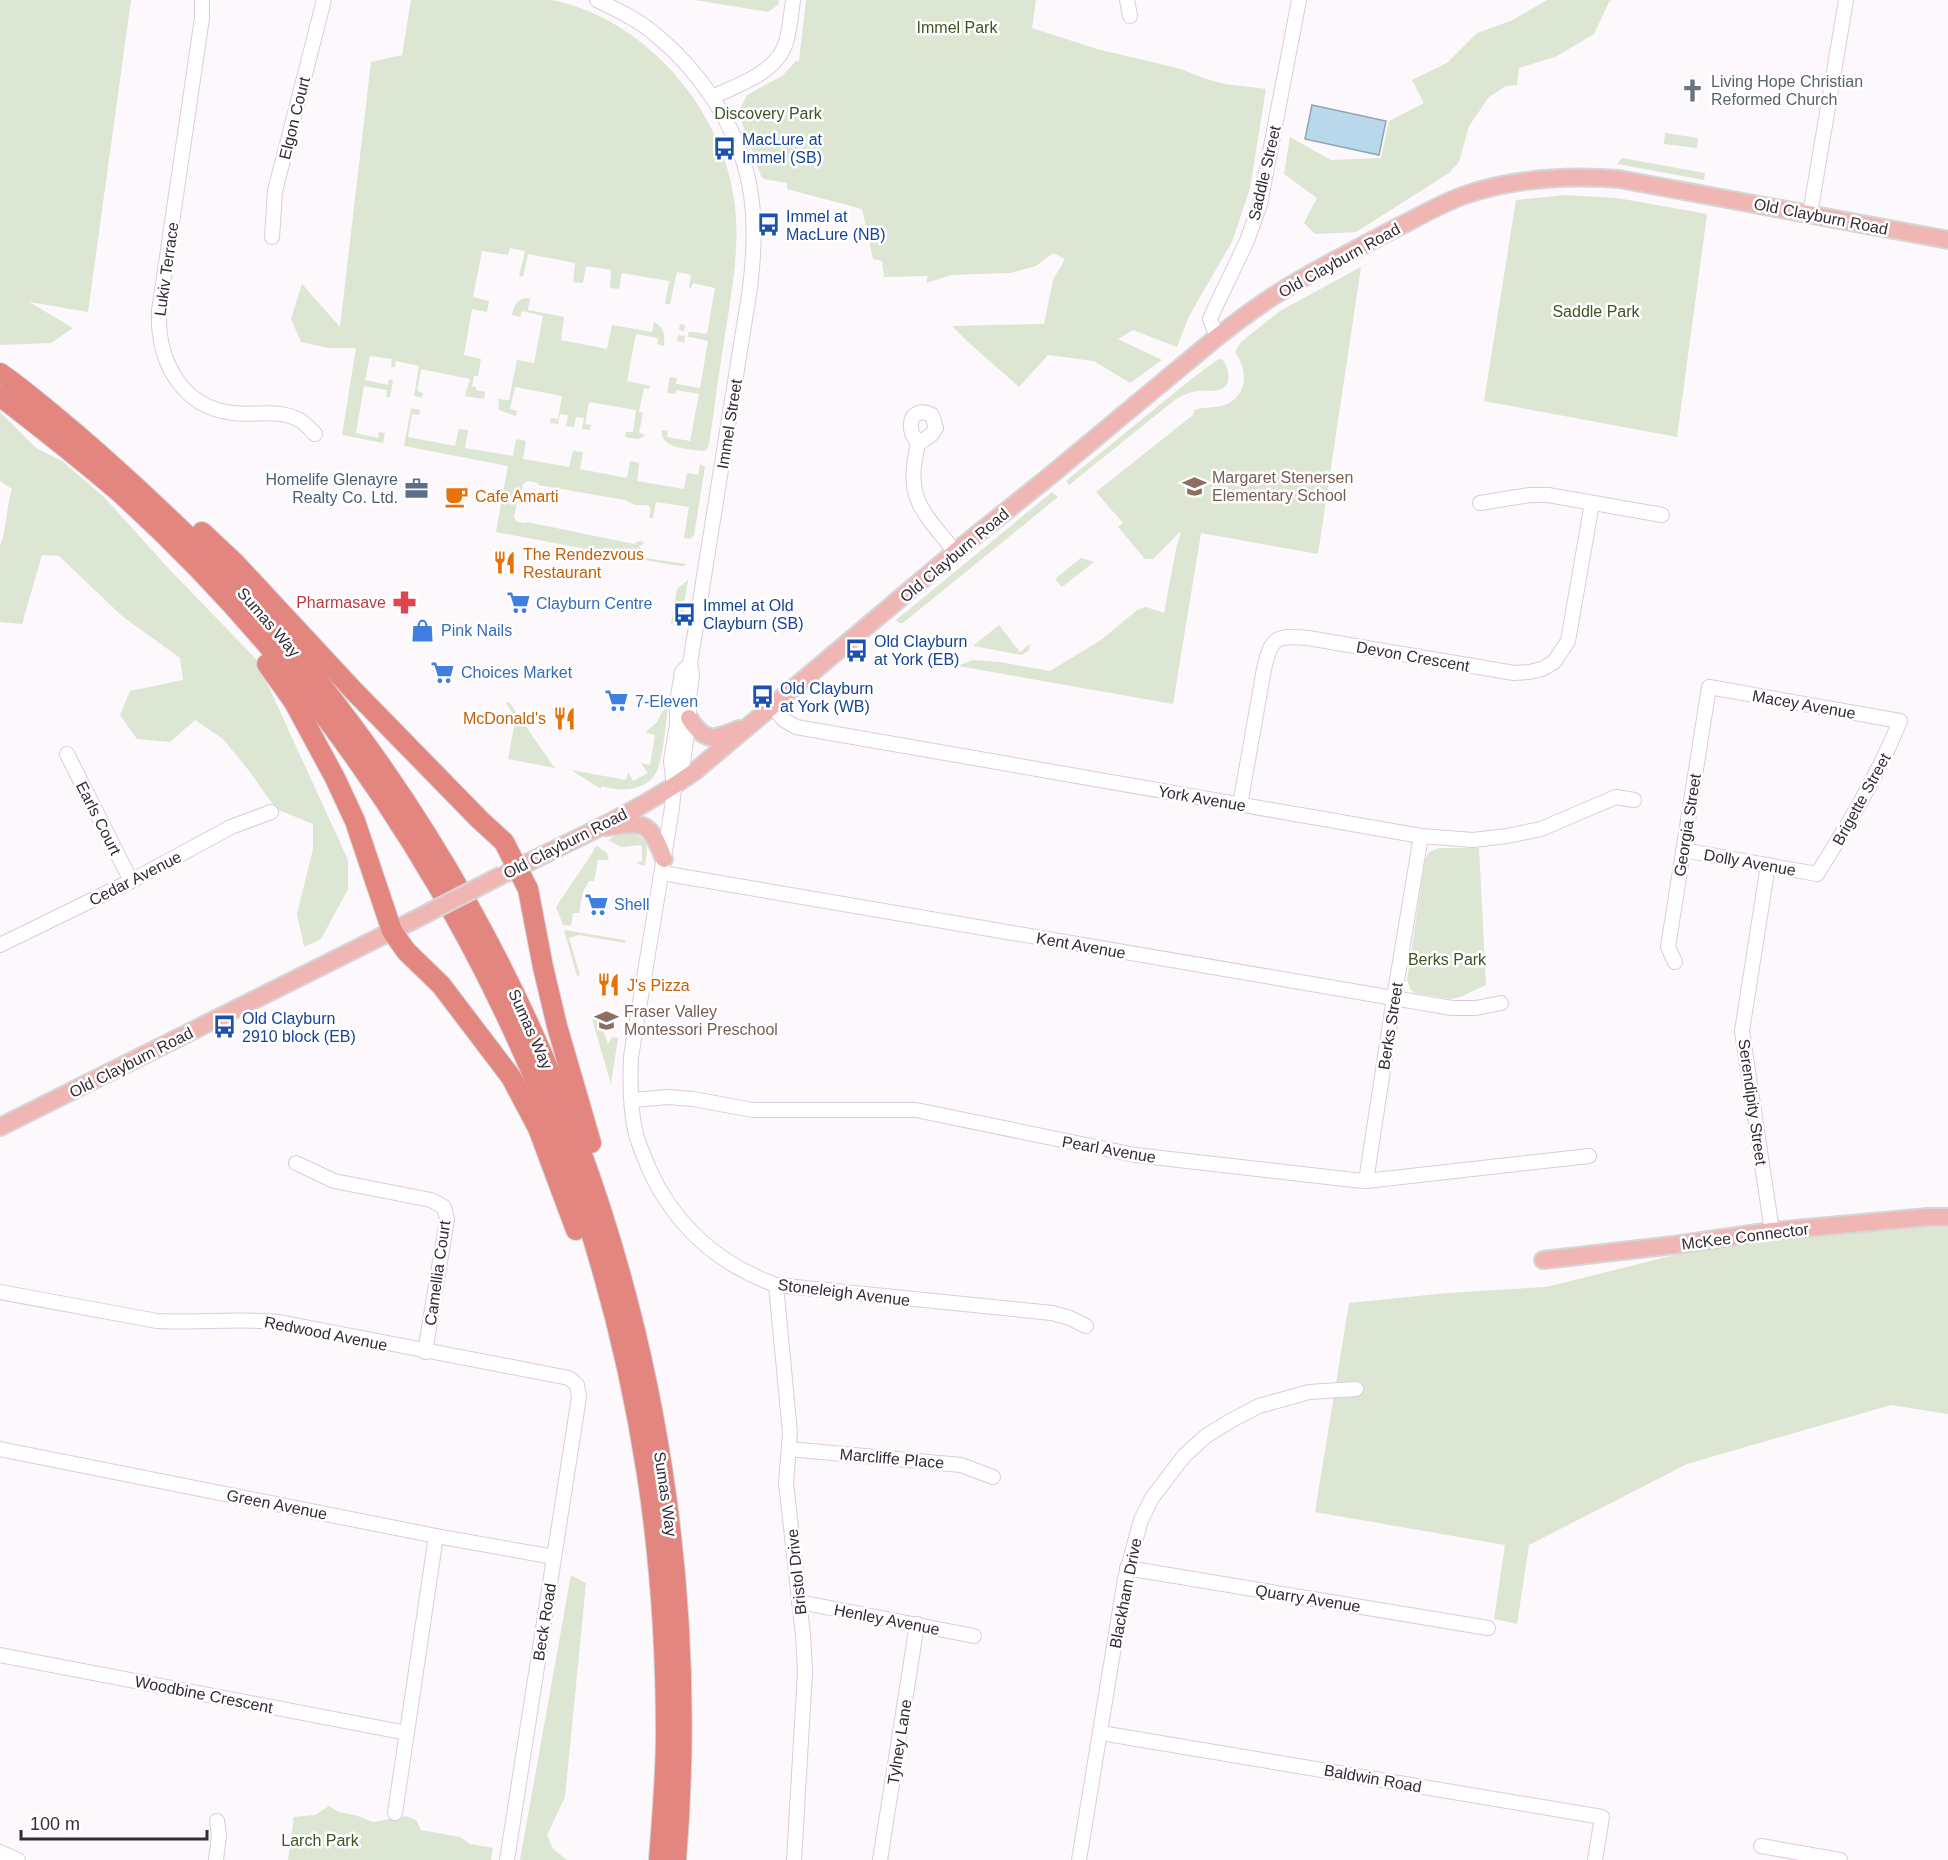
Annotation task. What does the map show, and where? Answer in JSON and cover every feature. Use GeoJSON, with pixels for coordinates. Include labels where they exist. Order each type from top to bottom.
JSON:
{"type":"FeatureCollection","features":[{"type":"Feature","properties":{"kind":"highway","name":"Sumas Way"},"geometry":{"type":"LineString","coordinates":[[4,383],[216,589],[306,693],[378,790],[444,896],[480,961],[516,1035],[548,1113],[597,1250],[628,1375],[646,1473],[654,1527],[664,1650],[666,1734],[659,1860]]}},
{"type":"Feature","properties":{"kind":"highway","name":"Sumas Way"},"geometry":{"type":"LineString","coordinates":[[4,383],[132,483],[172,520],[241,590],[318,681],[357,732],[434,844],[468,901],[519,1000],[556,1085],[604,1218],[631,1309],[656,1425],[673,1549],[682,1673],[683,1731],[676,1860]]}},
{"type":"Feature","properties":{"kind":"highway"},"geometry":{"type":"LineString","coordinates":[[4,383],[39,398],[74,422],[137,472],[235,563],[354,691],[504,842],[510,871],[528,889],[543,967],[566,1060],[632,1275],[654,1388],[656,1425]]}},
{"type":"Feature","properties":{"kind":"highway"},"geometry":{"type":"LineString","coordinates":[[116,490],[247,639],[294,702],[336,778],[355,821],[392,931],[406,951],[441,985],[511,1077],[538,1128],[591,1275],[654,1527]]}},
{"type":"Feature","properties":{"kind":"main road","name":"Old Clayburn Road"},"geometry":{"type":"LineString","coordinates":[[0,1127],[596,829],[674,787],[1217,337],[1280,292],[1461,196],[1509,183],[1557,177],[1619,179],[1948,240]]}},
{"type":"Feature","properties":{"kind":"main road"},"geometry":{"type":"LineString","coordinates":[[689,718],[702,734],[710,738],[720,737],[753,723]]}},
{"type":"Feature","properties":{"kind":"main road"},"geometry":{"type":"LineString","coordinates":[[596,829],[630,824],[644,825],[654,835],[663,866]]}},
{"type":"Feature","properties":{"kind":"main road","name":"McKee Connector"},"geometry":{"type":"LineString","coordinates":[[1543,1260],[1772,1231],[1948,1217]]}},
{"type":"Feature","properties":{"kind":"street","name":"Lukiv Terrace"},"geometry":{"type":"LineString","coordinates":[[202,0],[202,18],[159,311],[159,330],[165,361],[181,386],[203,403],[231,413],[279,413],[301,421],[315,434]]}},
{"type":"Feature","properties":{"kind":"street","name":"Elgon Court"},"geometry":{"type":"LineString","coordinates":[[272,237],[276,191],[324,0]]}},
{"type":"Feature","properties":{"kind":"street","name":"Immel Street"},"geometry":{"type":"LineString","coordinates":[[597,0],[656,34],[693,71],[712,97],[723,113],[749,182],[754,227],[750,288],[690,664],[692,675],[684,762],[674,787]]}},
{"type":"Feature","properties":{"kind":"street"},"geometry":{"type":"LineString","coordinates":[[712,97],[771,67],[779,59],[786,43],[793,0]]}},
{"type":"Feature","properties":{"kind":"street"},"geometry":{"type":"LineString","coordinates":[[1127,0],[1130,16]]}},
{"type":"Feature","properties":{"kind":"street","name":"Saddle Street"},"geometry":{"type":"LineString","coordinates":[[1217,337],[1210,319],[1247,241],[1260,204],[1299,0]]}},
{"type":"Feature","properties":{"kind":"street"},"geometry":{"type":"LineString","coordinates":[[1810,214],[1846,0]]}},
{"type":"Feature","properties":{"kind":"street"},"geometry":{"type":"LineString","coordinates":[[918,444],[912,471],[912,487],[918,503],[955,552]]}},
{"type":"Feature","properties":{"kind":"street"},"geometry":{"type":"LineString","coordinates":[[1480,503],[1530,495],[1548,495],[1662,515]]}},
{"type":"Feature","properties":{"kind":"street","name":"Devon Crescent"},"geometry":{"type":"LineString","coordinates":[[1240,805],[1263,669],[1274,641],[1287,636],[1308,638],[1514,673],[1542,669],[1554,662],[1569,641],[1592,503]]}},
{"type":"Feature","properties":{"kind":"street","name":"Immel Street"},"geometry":{"type":"LineString","coordinates":[[632,1100],[632,1057],[672,808],[674,787],[671,761],[677,724],[677,703],[682,672],[690,664]]}},
{"type":"Feature","properties":{"kind":"street","name":"Macey Avenue"},"geometry":{"type":"LineString","coordinates":[[1709,687],[1900,721]]}},
{"type":"Feature","properties":{"kind":"street","name":"Georgia Street"},"geometry":{"type":"LineString","coordinates":[[1675,962],[1668,947],[1709,687]]}},
{"type":"Feature","properties":{"kind":"street","name":"York Avenue"},"geometry":{"type":"LineString","coordinates":[[773,706],[784,720],[796,727],[1421,836],[1473,840],[1507,836],[1541,829],[1616,797],[1634,800]]}},
{"type":"Feature","properties":{"kind":"street","name":"Brigette Street"},"geometry":{"type":"LineString","coordinates":[[1817,874],[1855,814],[1890,746],[1900,721]]}},
{"type":"Feature","properties":{"kind":"street","name":"Earls Court"},"geometry":{"type":"LineString","coordinates":[[67,754],[130,881]]}},
{"type":"Feature","properties":{"kind":"street","name":"Cedar Avenue"},"geometry":{"type":"LineString","coordinates":[[0,945],[130,881],[231,827],[271,812]]}},
{"type":"Feature","properties":{"kind":"street","name":"Berks Street"},"geometry":{"type":"LineString","coordinates":[[1366,1181],[1421,836]]}},
{"type":"Feature","properties":{"kind":"street","name":"Dolly Avenue"},"geometry":{"type":"LineString","coordinates":[[1683,850],[1817,874]]}},
{"type":"Feature","properties":{"kind":"street","name":"Serendipity Street"},"geometry":{"type":"LineString","coordinates":[[1768,865],[1742,1031],[1772,1231]]}},
{"type":"Feature","properties":{"kind":"street","name":"Kent Avenue"},"geometry":{"type":"LineString","coordinates":[[663,866],[1452,1008],[1476,1008],[1501,1003]]}},
{"type":"Feature","properties":{"kind":"street","name":"Pearl Avenue"},"geometry":{"type":"LineString","coordinates":[[632,1100],[668,1097],[693,1099],[753,1110],[916,1110],[1135,1155],[1330,1179],[1366,1181],[1588,1156]]}},
{"type":"Feature","properties":{"kind":"street","name":"Stoneleigh Avenue"},"geometry":{"type":"LineString","coordinates":[[632,1100],[635,1130],[662,1197],[704,1244],[754,1277],[777,1285],[1052,1313],[1086,1326]]}},
{"type":"Feature","properties":{"kind":"street","name":"Camellia Court"},"geometry":{"type":"LineString","coordinates":[[296,1163],[334,1181],[431,1200],[444,1207],[447,1219],[425,1352]]}},
{"type":"Feature","properties":{"kind":"street","name":"Bristol Drive"},"geometry":{"type":"LineString","coordinates":[[777,1285],[790,1434],[786,1483],[800,1602],[805,1672],[794,1860]]}},
{"type":"Feature","properties":{"kind":"street","name":"Redwood Avenue"},"geometry":{"type":"LineString","coordinates":[[0,1292],[157,1321],[181,1323],[253,1319],[279,1322],[569,1378],[577,1385]]}},
{"type":"Feature","properties":{"kind":"street","name":"Beck Road"},"geometry":{"type":"LineString","coordinates":[[507,1860],[579,1397],[577,1385]]}},
{"type":"Feature","properties":{"kind":"street","name":"Blackham Drive"},"geometry":{"type":"LineString","coordinates":[[1078,1860],[1127,1568],[1141,1520],[1152,1498],[1185,1456],[1206,1436],[1232,1420],[1259,1406],[1309,1392],[1356,1389]]}},
{"type":"Feature","properties":{"kind":"street","name":"Green Avenue"},"geometry":{"type":"LineString","coordinates":[[0,1449],[436,1536],[554,1557]]}},
{"type":"Feature","properties":{"kind":"street","name":"Marcliffe Place"},"geometry":{"type":"LineString","coordinates":[[789,1449],[961,1465],[993,1477]]}},
{"type":"Feature","properties":{"kind":"street"},"geometry":{"type":"LineString","coordinates":[[395,1813],[436,1536]]}},
{"type":"Feature","properties":{"kind":"street","name":"Quarry Avenue"},"geometry":{"type":"LineString","coordinates":[[1127,1568],[1488,1628]]}},
{"type":"Feature","properties":{"kind":"street","name":"Henley Avenue"},"geometry":{"type":"LineString","coordinates":[[800,1602],[974,1636]]}},
{"type":"Feature","properties":{"kind":"street","name":"Tylney Lane"},"geometry":{"type":"LineString","coordinates":[[880,1860],[917,1624]]}},
{"type":"Feature","properties":{"kind":"street","name":"Woodbine Crescent"},"geometry":{"type":"LineString","coordinates":[[0,1655],[407,1733]]}},
{"type":"Feature","properties":{"kind":"street","name":"Baldwin Road"},"geometry":{"type":"LineString","coordinates":[[1101,1733],[1602,1817],[1595,1860]]}},
{"type":"Feature","properties":{"kind":"street"},"geometry":{"type":"LineString","coordinates":[[216,1860],[219,1834],[217,1821]]}},
{"type":"Feature","properties":{"kind":"street"},"geometry":{"type":"LineString","coordinates":[[1761,1846],[1840,1860]]}},
{"type":"Feature","properties":{"kind":"street"},"geometry":{"type":"LineString","coordinates":[[0,1852],[18,1860]]}},
{"type":"Feature","properties":{"kind":"green space"},"geometry":{"type":"Polygon","coordinates":[[[0,0],[131,0],[88,312],[29,302],[73,328],[51,343],[0,345],[0,0]]]}},
{"type":"Feature","properties":{"kind":"green space"},"geometry":{"type":"Polygon","coordinates":[[[411,0],[551,0],[585,10],[617,25],[646,46],[672,72],[695,101],[713,132],[726,165],[736,214],[736,257],[707,450],[676,447],[665,441],[662,430],[668,431],[667,437],[690,441],[699,394],[677,390],[675,394],[667,393],[670,377],[677,378],[676,384],[700,388],[708,341],[685,336],[684,343],[677,341],[678,335],[688,336],[689,332],[684,331],[707,334],[715,288],[693,283],[689,288],[691,275],[677,272],[670,304],[665,304],[669,281],[622,273],[619,289],[610,288],[611,270],[586,266],[583,283],[573,282],[575,263],[528,254],[523,277],[519,276],[525,251],[510,248],[508,255],[482,251],[473,297],[489,301],[487,312],[472,309],[464,355],[481,359],[478,376],[474,376],[472,386],[476,387],[476,390],[485,392],[484,399],[465,396],[470,379],[421,369],[417,391],[423,393],[422,398],[414,396],[419,366],[396,361],[395,367],[391,367],[392,359],[370,356],[365,380],[388,385],[389,379],[393,380],[390,397],[386,397],[387,390],[364,386],[356,433],[378,438],[379,432],[385,433],[383,443],[342,435],[356,348],[328,348],[301,342],[291,319],[302,284],[340,327],[371,62],[402,55],[411,0]]]}},
{"type":"Feature","properties":{"kind":"green space"},"geometry":{"type":"Polygon","coordinates":[[[695,0],[779,0],[778,5],[768,12],[695,0]]]}},
{"type":"Feature","properties":{"kind":"green space"},"geometry":{"type":"Polygon","coordinates":[[[806,0],[1036,0],[1032,28],[1097,49],[1181,69],[1225,84],[1266,89],[1250,188],[1232,242],[1189,316],[1177,347],[1133,330],[1118,339],[1162,360],[1130,383],[1094,361],[1048,355],[1019,387],[952,326],[1044,324],[1053,280],[1065,259],[1053,253],[1036,266],[1010,273],[951,275],[926,283],[928,276],[884,277],[882,261],[873,259],[862,209],[787,189],[787,183],[764,179],[740,117],[740,109],[747,95],[782,76],[796,61],[799,61],[806,0]]]}},
{"type":"Feature","properties":{"kind":"green space"},"geometry":{"type":"Polygon","coordinates":[[[1547,0],[1612,0],[1594,34],[1555,57],[1519,68],[1517,85],[1506,86],[1489,97],[1469,126],[1459,162],[1449,173],[1356,232],[1315,234],[1304,223],[1317,198],[1284,174],[1290,137],[1331,160],[1381,158],[1389,121],[1424,103],[1412,80],[1447,63],[1477,33],[1513,20],[1547,0]]]}},
{"type":"Feature","properties":{"kind":"green space"},"geometry":{"type":"Polygon","coordinates":[[[1665,133],[1698,138],[1697,148],[1664,144],[1665,133]]]}},
{"type":"Feature","properties":{"kind":"green space"},"geometry":{"type":"Polygon","coordinates":[[[1622,158],[1705,173],[1704,180],[1617,164],[1622,158]]]}},
{"type":"Feature","properties":{"kind":"green space","name":"Saddle Park"},"geometry":{"type":"Polygon","coordinates":[[[1564,195],[1617,198],[1707,214],[1677,437],[1484,401],[1516,200],[1564,195]]]}},
{"type":"Feature","properties":{"kind":"green space"},"geometry":{"type":"Polygon","coordinates":[[[1361,267],[1318,554],[1201,533],[1173,704],[958,666],[973,660],[1000,662],[1050,671],[1101,640],[1137,610],[1146,607],[1164,613],[1181,531],[1153,559],[1145,559],[1118,527],[1123,523],[1096,492],[1193,415],[1194,410],[1223,406],[1234,400],[1244,380],[1242,365],[1235,352],[1241,342],[1280,311],[1361,267]]]}},
{"type":"Feature","properties":{"kind":"green space"},"geometry":{"type":"Polygon","coordinates":[[[530,298],[528,310],[564,317],[561,340],[607,349],[612,325],[652,332],[654,322],[660,326],[664,335],[664,346],[657,344],[658,338],[636,334],[627,381],[650,386],[649,389],[644,388],[639,412],[643,413],[639,433],[645,435],[643,437],[636,439],[625,437],[626,432],[633,432],[636,410],[589,402],[585,424],[591,425],[590,430],[582,429],[584,418],[576,417],[574,427],[566,426],[568,415],[560,414],[558,424],[550,423],[551,418],[558,419],[562,396],[515,387],[510,409],[517,411],[516,416],[499,410],[498,399],[509,400],[517,360],[534,363],[543,316],[522,311],[520,317],[512,315],[517,302],[530,298]]]}},
{"type":"Feature","properties":{"kind":"green space"},"geometry":{"type":"Polygon","coordinates":[[[680,324],[685,325],[684,331],[679,330],[680,324]]]}},
{"type":"Feature","properties":{"kind":"green space"},"geometry":{"type":"Polygon","coordinates":[[[1222,359],[1228,374],[1227,384],[1224,387],[1213,391],[1192,392],[1176,399],[1069,485],[1066,481],[1194,377],[1217,360],[1222,359]]]}},
{"type":"Feature","properties":{"kind":"green space"},"geometry":{"type":"Polygon","coordinates":[[[411,408],[420,410],[419,415],[412,414],[408,437],[455,446],[459,429],[468,430],[465,448],[513,456],[516,439],[526,441],[523,459],[569,467],[573,451],[583,452],[580,469],[627,478],[630,461],[639,463],[637,481],[684,489],[687,473],[698,475],[700,464],[705,467],[694,535],[690,539],[684,538],[689,507],[656,502],[653,518],[649,518],[651,509],[648,505],[635,505],[625,500],[538,485],[538,483],[528,481],[523,484],[514,517],[517,522],[527,522],[634,544],[638,541],[644,542],[640,545],[638,557],[687,564],[672,565],[496,532],[508,466],[404,446],[411,408]]]}},
{"type":"Feature","properties":{"kind":"green space"},"geometry":{"type":"Polygon","coordinates":[[[0,412],[36,448],[62,461],[104,497],[169,569],[256,659],[348,860],[348,889],[321,939],[304,947],[297,914],[313,849],[313,824],[276,809],[223,739],[195,720],[170,742],[137,739],[120,715],[130,691],[183,680],[180,658],[122,616],[59,556],[42,555],[22,624],[0,622],[0,546],[12,489],[0,481],[0,412]]]}},
{"type":"Feature","properties":{"kind":"green space"},"geometry":{"type":"Polygon","coordinates":[[[1052,492],[1058,497],[903,623],[896,620],[1052,492]]]}},
{"type":"Feature","properties":{"kind":"green space"},"geometry":{"type":"Polygon","coordinates":[[[1081,558],[1094,562],[1062,587],[1055,579],[1081,558]]]}},
{"type":"Feature","properties":{"kind":"green space"},"geometry":{"type":"Polygon","coordinates":[[[688,580],[681,625],[671,624],[677,589],[688,580]]]}},
{"type":"Feature","properties":{"kind":"green space"},"geometry":{"type":"Polygon","coordinates":[[[999,625],[1020,652],[1030,644],[1029,650],[1022,655],[973,646],[999,625]]]}},
{"type":"Feature","properties":{"kind":"green space"},"geometry":{"type":"Polygon","coordinates":[[[509,702],[555,768],[508,759],[514,727],[519,724],[506,703],[509,702]]]}},
{"type":"Feature","properties":{"kind":"green space"},"geometry":{"type":"Polygon","coordinates":[[[668,707],[660,762],[654,776],[644,785],[630,789],[602,786],[601,789],[571,770],[626,780],[628,772],[633,781],[648,773],[641,763],[650,765],[655,735],[646,733],[668,707]]]}},
{"type":"Feature","properties":{"kind":"green space"},"geometry":{"type":"Polygon","coordinates":[[[630,832],[646,844],[645,866],[636,863],[642,861],[642,845],[621,847],[608,840],[620,833],[630,832]]]}},
{"type":"Feature","properties":{"kind":"green space"},"geometry":{"type":"Polygon","coordinates":[[[597,846],[607,853],[609,860],[598,860],[594,881],[589,881],[583,892],[579,913],[573,913],[571,926],[563,925],[556,907],[597,846]]]}},
{"type":"Feature","properties":{"kind":"green space","name":"Berks Park"},"geometry":{"type":"Polygon","coordinates":[[[1439,848],[1479,848],[1486,985],[1450,999],[1415,993],[1411,990],[1407,980],[1425,859],[1429,852],[1439,848]]]}},
{"type":"Feature","properties":{"kind":"green space"},"geometry":{"type":"Polygon","coordinates":[[[564,930],[625,940],[625,943],[579,935],[569,938],[580,975],[577,976],[564,930]]]}},
{"type":"Feature","properties":{"kind":"green space"},"geometry":{"type":"Polygon","coordinates":[[[592,1019],[600,1021],[608,1044],[612,1037],[618,1038],[611,1084],[592,1019]]]}},
{"type":"Feature","properties":{"kind":"green space"},"geometry":{"type":"Polygon","coordinates":[[[1931,1223],[1948,1223],[1948,1414],[1891,1405],[1687,1464],[1529,1545],[1517,1624],[1494,1619],[1505,1545],[1315,1512],[1349,1303],[1447,1293],[1546,1287],[1695,1250],[1931,1223]]]}},
{"type":"Feature","properties":{"kind":"green space"},"geometry":{"type":"Polygon","coordinates":[[[571,1575],[586,1583],[565,1797],[547,1835],[553,1849],[567,1860],[520,1860],[571,1575]]]}},
{"type":"Feature","properties":{"kind":"green space","name":"Larch Park"},"geometry":{"type":"Polygon","coordinates":[[[329,1806],[339,1812],[373,1822],[406,1816],[416,1820],[421,1830],[460,1837],[470,1844],[493,1848],[491,1860],[288,1860],[294,1817],[315,1815],[329,1806]]]}},
{"type":"Feature","properties":{"kind":"water"},"geometry":{"type":"Polygon","coordinates":[[[1312,105],[1386,121],[1379,155],[1305,139],[1312,105]]]}},
{"type":"Feature","properties":{"kind":"place","name":"Living Hope Christian Reformed Church"},"geometry":{"type":"Point","coordinates":[1693,90]}},
{"type":"Feature","properties":{"kind":"place","name":"MacLure at Immel (SB)"},"geometry":{"type":"Point","coordinates":[724,148]}},
{"type":"Feature","properties":{"kind":"place","name":"Immel at MacLure (NB)"},"geometry":{"type":"Point","coordinates":[768,225]}},
{"type":"Feature","properties":{"kind":"place","name":"Margaret Stenersen Elementary School"},"geometry":{"type":"Point","coordinates":[1194,486]}},
{"type":"Feature","properties":{"kind":"place","name":"Homelife Glenayre Realty Co. Ltd."},"geometry":{"type":"Point","coordinates":[416,488]}},
{"type":"Feature","properties":{"kind":"place","name":"Cafe Amarti"},"geometry":{"type":"Point","coordinates":[457,496]}},
{"type":"Feature","properties":{"kind":"place","name":"The Rendezvous Restaurant"},"geometry":{"type":"Point","coordinates":[505,563]}},
{"type":"Feature","properties":{"kind":"place","name":"Pharmasave"},"geometry":{"type":"Point","coordinates":[404,602]}},
{"type":"Feature","properties":{"kind":"place","name":"Clayburn Centre"},"geometry":{"type":"Point","coordinates":[518,603]}},
{"type":"Feature","properties":{"kind":"place","name":"Immel at Old Clayburn (SB)"},"geometry":{"type":"Point","coordinates":[685,614]}},
{"type":"Feature","properties":{"kind":"place","name":"Pink Nails"},"geometry":{"type":"Point","coordinates":[423,630]}},
{"type":"Feature","properties":{"kind":"place","name":"Old Clayburn at York (EB)"},"geometry":{"type":"Point","coordinates":[856,650]}},
{"type":"Feature","properties":{"kind":"place","name":"Choices Market"},"geometry":{"type":"Point","coordinates":[443,672]}},
{"type":"Feature","properties":{"kind":"place","name":"Old Clayburn at York (WB)"},"geometry":{"type":"Point","coordinates":[762,697]}},
{"type":"Feature","properties":{"kind":"place","name":"7-Eleven"},"geometry":{"type":"Point","coordinates":[617,701]}},
{"type":"Feature","properties":{"kind":"place","name":"McDonald's"},"geometry":{"type":"Point","coordinates":[564,718]}},
{"type":"Feature","properties":{"kind":"place","name":"Shell"},"geometry":{"type":"Point","coordinates":[596,904]}},
{"type":"Feature","properties":{"kind":"place","name":"J's Pizza"},"geometry":{"type":"Point","coordinates":[609,985]}},
{"type":"Feature","properties":{"kind":"place","name":"Fraser Valley Montessori Preschool"},"geometry":{"type":"Point","coordinates":[606,1020]}},
{"type":"Feature","properties":{"kind":"place","name":"Old Clayburn 2910 block (EB)"},"geometry":{"type":"Point","coordinates":[224,1027]}},
{"type":"Feature","properties":{"kind":"park label","name":"Immel Park"},"geometry":{"type":"Point","coordinates":[957,27]}},
{"type":"Feature","properties":{"kind":"park label","name":"Discovery Park"},"geometry":{"type":"Point","coordinates":[768,113]}}]}
